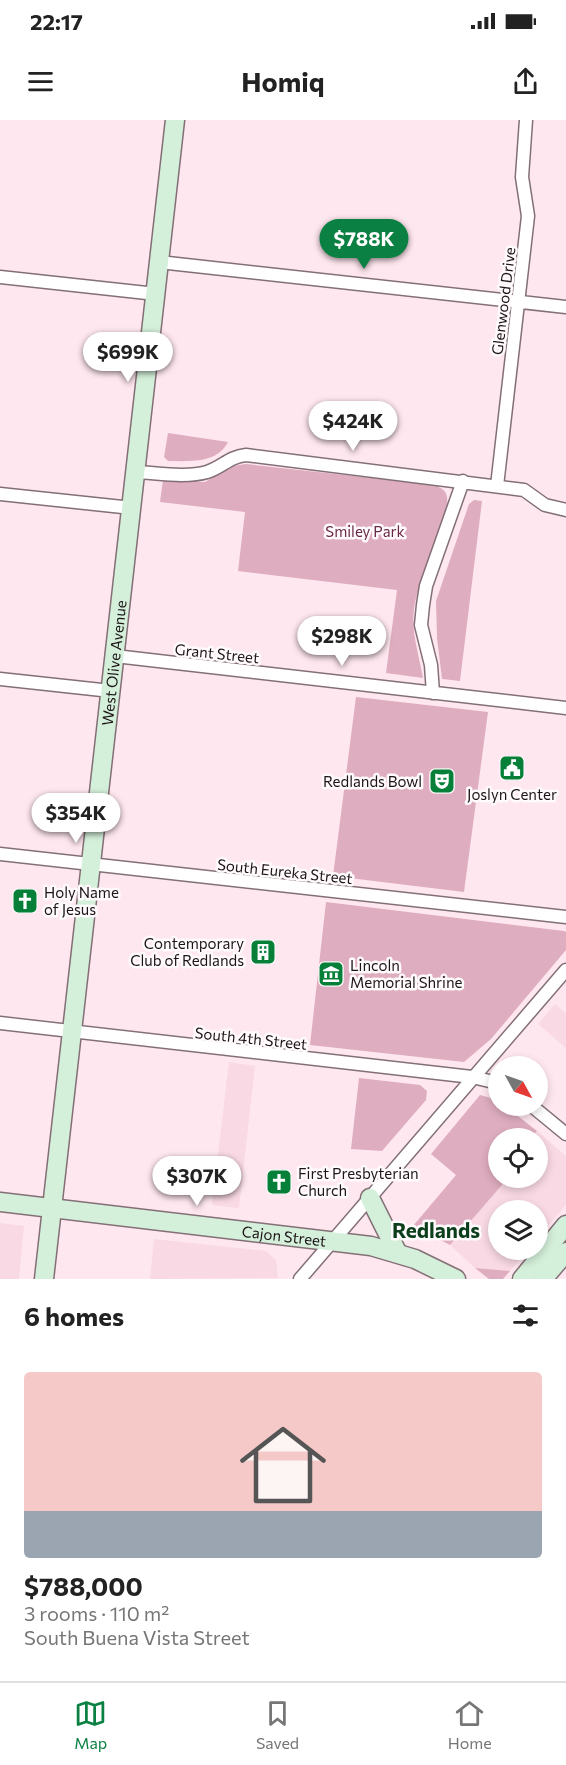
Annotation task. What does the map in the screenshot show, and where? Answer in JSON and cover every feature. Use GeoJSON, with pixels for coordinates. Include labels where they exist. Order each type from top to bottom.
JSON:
{"type":"FeatureCollection","features":[{"type":"Feature","properties":{"kind":"street","name":"West Olive Avenue"},"geometry":{"type":"LineString","coordinates":[[44,1279],[175,120]]}},
{"type":"Feature","properties":{"kind":"street","name":"Glenwood Drive"},"geometry":{"type":"LineString","coordinates":[[497,486],[528,216],[522,177],[526,120]]}},
{"type":"Feature","properties":{"kind":"street"},"geometry":{"type":"LineString","coordinates":[[159,262],[566,307]]}},
{"type":"Feature","properties":{"kind":"street"},"geometry":{"type":"LineString","coordinates":[[0,277],[156,294]]}},
{"type":"Feature","properties":{"kind":"street"},"geometry":{"type":"LineString","coordinates":[[136,472],[199,474],[210,471],[231,457],[246,455],[524,490],[545,505],[566,510]]}},
{"type":"Feature","properties":{"kind":"street"},"geometry":{"type":"LineString","coordinates":[[433,693],[431,665],[421,625],[423,605],[426,586],[463,481]]}},
{"type":"Feature","properties":{"kind":"street"},"geometry":{"type":"LineString","coordinates":[[0,494],[132,508]]}},
{"type":"Feature","properties":{"kind":"street","name":"Grant Street"},"geometry":{"type":"LineString","coordinates":[[115,657],[566,708]]}},
{"type":"Feature","properties":{"kind":"street"},"geometry":{"type":"LineString","coordinates":[[0,679],[111,691]]}},
{"type":"Feature","properties":{"kind":"street","name":"South Eureka Street"},"geometry":{"type":"LineString","coordinates":[[0,854],[566,916]]}},
{"type":"Feature","properties":{"kind":"street"},"geometry":{"type":"LineString","coordinates":[[300,1279],[566,970]]}},
{"type":"Feature","properties":{"kind":"street","name":"South 4th Street"},"geometry":{"type":"LineString","coordinates":[[0,1023],[488,1081]]}},
{"type":"Feature","properties":{"kind":"street"},"geometry":{"type":"LineString","coordinates":[[544,1116],[566,1134]]}},
{"type":"Feature","properties":{"kind":"street"},"geometry":{"type":"LineString","coordinates":[[370,1198],[397,1252]]}},
{"type":"Feature","properties":{"kind":"street","name":"Cajon Street"},"geometry":{"type":"LineString","coordinates":[[0,1202],[333,1241],[397,1252],[456,1279]]}},
{"type":"Feature","properties":{"kind":"street"},"geometry":{"type":"LineString","coordinates":[[522,1279],[566,1225]]}},
{"type":"Feature","properties":{"kind":"street"},"geometry":{"type":"LineString","coordinates":[[543,1279],[566,1252]]}},
{"type":"Feature","properties":{"kind":"shaded area"},"geometry":{"type":"Polygon","coordinates":[[[555,1004],[566,1013],[566,1048],[538,1024],[555,1004]]]}},
{"type":"Feature","properties":{"kind":"shaded area"},"geometry":{"type":"Polygon","coordinates":[[[229,1062],[255,1066],[239,1208],[212,1205],[229,1062]]]}},
{"type":"Feature","properties":{"kind":"shaded area"},"geometry":{"type":"Polygon","coordinates":[[[548,1140],[566,1156],[566,1205],[548,1226],[548,1200],[489,1200],[499,1188],[548,1188],[548,1140]]]}},
{"type":"Feature","properties":{"kind":"shaded area"},"geometry":{"type":"Polygon","coordinates":[[[488,1201],[488,1260],[519,1260],[510,1271],[475,1268],[450,1245],[488,1201]]]}},
{"type":"Feature","properties":{"kind":"shaded area"},"geometry":{"type":"Polygon","coordinates":[[[0,1223],[24,1226],[19,1279],[0,1279],[0,1223]]]}},
{"type":"Feature","properties":{"kind":"shaded area"},"geometry":{"type":"Polygon","coordinates":[[[154,1239],[266,1251],[276,1260],[278,1278],[150,1279],[154,1239]]]}},
{"type":"Feature","properties":{"kind":"green space"},"geometry":{"type":"Polygon","coordinates":[[[168,433],[228,442],[223,449],[210,458],[168,461],[164,457],[168,433]]]}},
{"type":"Feature","properties":{"kind":"green space","name":"Smiley Park"},"geometry":{"type":"Polygon","coordinates":[[[246,464],[435,485],[444,491],[447,497],[447,509],[444,522],[421,582],[414,609],[414,635],[423,678],[386,673],[397,590],[238,571],[245,512],[160,502],[163,480],[205,482],[232,466],[246,464]]]}},
{"type":"Feature","properties":{"kind":"green space"},"geometry":{"type":"Polygon","coordinates":[[[474,500],[482,501],[460,681],[442,679],[437,638],[436,601],[469,504],[474,500]]]}},
{"type":"Feature","properties":{"kind":"green space"},"geometry":{"type":"Polygon","coordinates":[[[356,697],[488,712],[464,892],[333,876],[356,697]]]}},
{"type":"Feature","properties":{"kind":"green space"},"geometry":{"type":"Polygon","coordinates":[[[326,902],[564,931],[566,932],[566,950],[491,1039],[464,1062],[310,1045],[326,902]]]}},
{"type":"Feature","properties":{"kind":"green space"},"geometry":{"type":"Polygon","coordinates":[[[359,1078],[420,1085],[427,1091],[426,1100],[382,1151],[351,1149],[359,1078]]]}},
{"type":"Feature","properties":{"kind":"green space"},"geometry":{"type":"Polygon","coordinates":[[[480,1095],[488,1097],[488,1116],[518,1116],[533,1128],[488,1128],[488,1188],[499,1188],[450,1245],[413,1226],[456,1175],[431,1154],[480,1095]]]}},
{"type":"Feature","properties":{"kind":"green space"},"geometry":{"type":"Polygon","coordinates":[[[475,1268],[510,1271],[503,1279],[489,1279],[475,1268]]]}},
{"type":"Feature","properties":{"kind":"place","name":"Joslyn Center"},"geometry":{"type":"Point","coordinates":[512,768]}},
{"type":"Feature","properties":{"kind":"place","name":"Redlands Bowl"},"geometry":{"type":"Point","coordinates":[442,781]}},
{"type":"Feature","properties":{"kind":"place","name":"Holy Name of Jesus"},"geometry":{"type":"Point","coordinates":[25,901]}},
{"type":"Feature","properties":{"kind":"place","name":"Contemporary Club of Redlands"},"geometry":{"type":"Point","coordinates":[263,952]}},
{"type":"Feature","properties":{"kind":"place","name":"Lincoln Memorial Shrine"},"geometry":{"type":"Point","coordinates":[331,974]}},
{"type":"Feature","properties":{"kind":"place","name":"First Presbyterian Church"},"geometry":{"type":"Point","coordinates":[279,1182]}},
{"type":"Feature","properties":{"kind":"district","name":"Redlands"},"geometry":{"type":"Point","coordinates":[436,1229]}}]}
